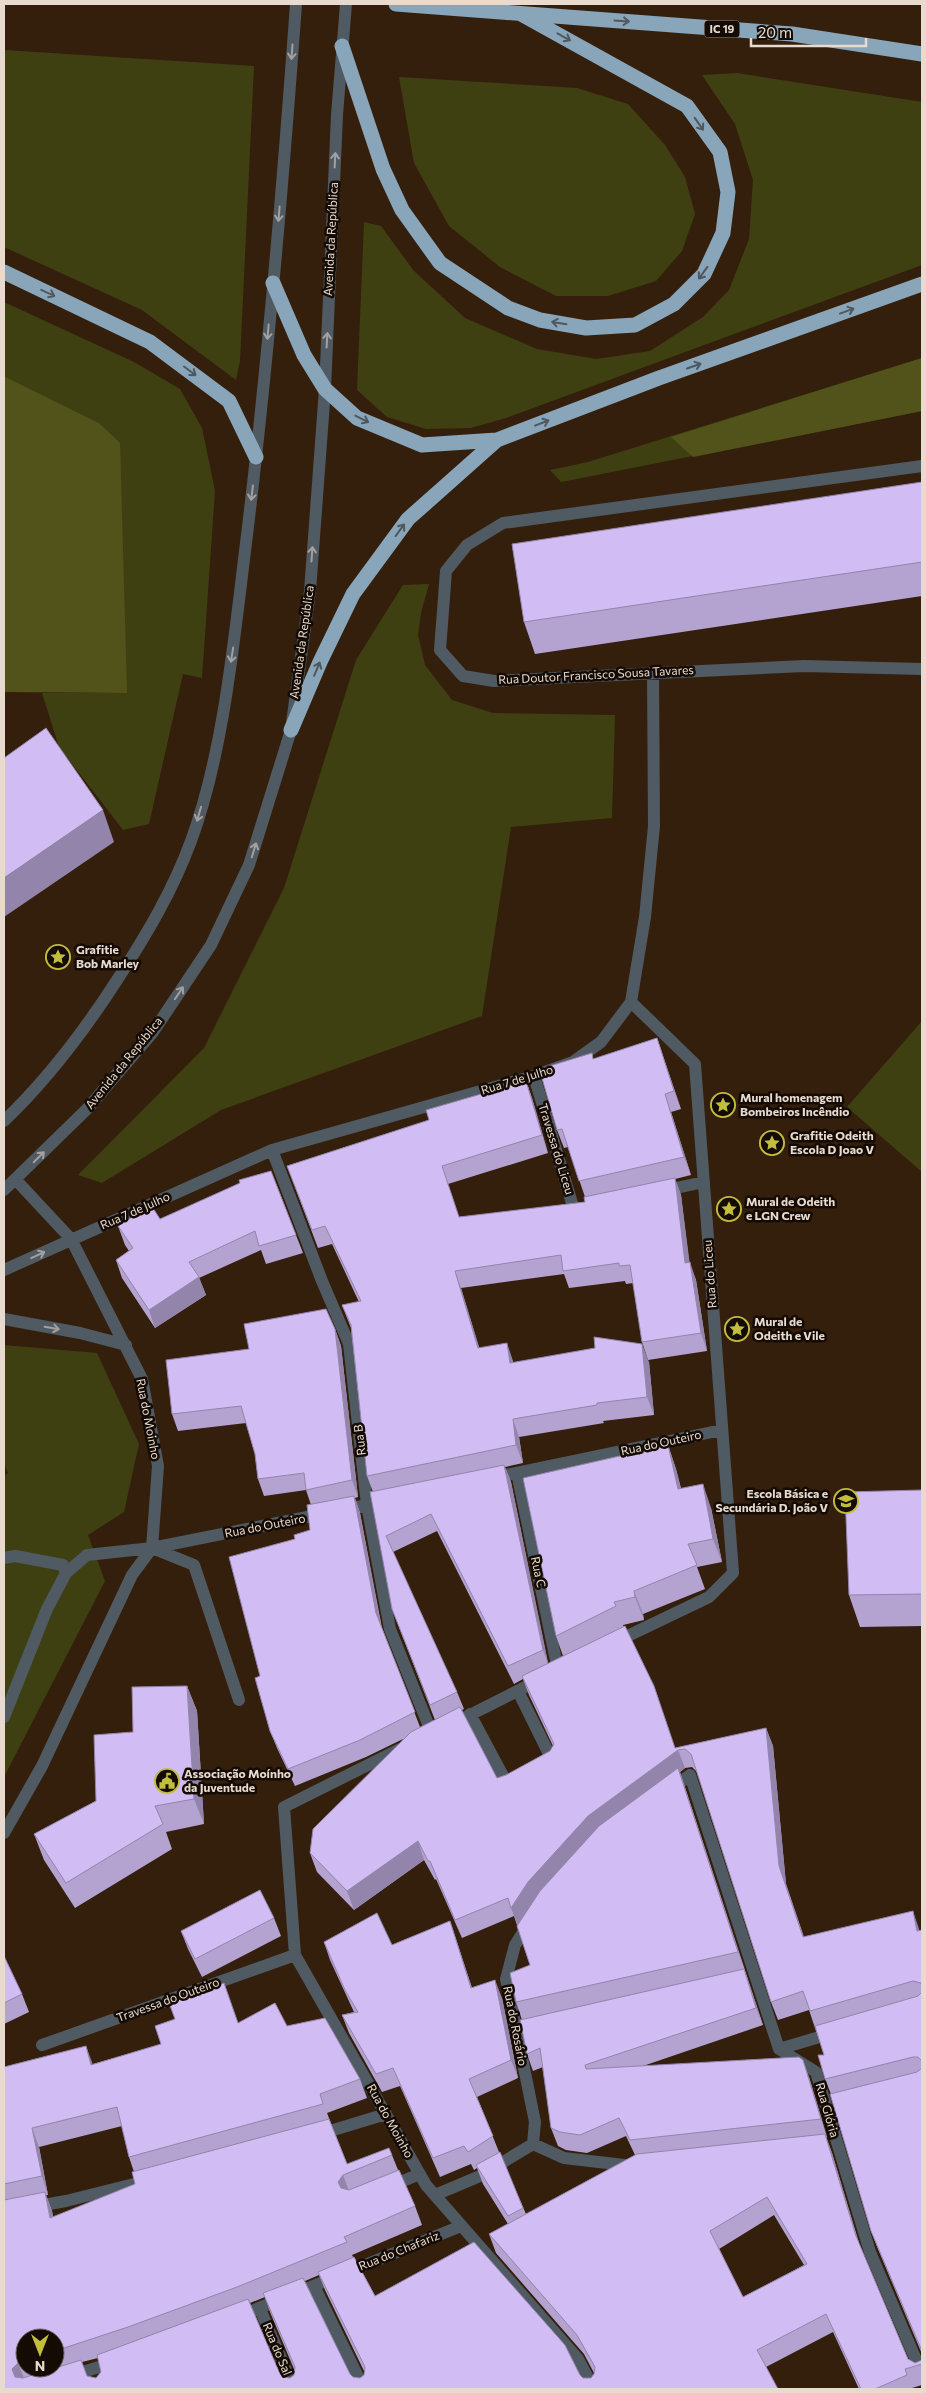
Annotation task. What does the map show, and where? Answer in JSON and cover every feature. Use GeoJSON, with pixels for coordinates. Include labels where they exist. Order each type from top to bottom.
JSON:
{"type":"FeatureCollection","features":[{"type":"Feature","properties":{"kind":"highway","name":"IC 19"},"geometry":{"type":"LineString","coordinates":[[396,4],[792,34],[922,54]]}},
{"type":"Feature","properties":{"kind":"highway"},"geometry":{"type":"LineString","coordinates":[[342,46],[382,169],[402,210],[440,263],[508,308],[540,320],[586,328],[635,325],[674,304],[704,274],[723,233],[728,192],[720,152],[687,106],[521,14]]}},
{"type":"Feature","properties":{"kind":"highway"},"geometry":{"type":"LineString","coordinates":[[4,272],[150,342],[229,401],[256,456]]}},
{"type":"Feature","properties":{"kind":"highway"},"geometry":{"type":"LineString","coordinates":[[273,283],[304,354],[325,388],[357,418],[422,445],[497,440],[659,378],[922,284]]}},
{"type":"Feature","properties":{"kind":"highway"},"geometry":{"type":"LineString","coordinates":[[290,730],[353,594],[408,519],[497,440]]}},
{"type":"Feature","properties":{"kind":"street"},"geometry":{"type":"LineString","coordinates":[[4,1121],[59,1064],[89,1024],[159,914],[192,840],[209,779],[233,648],[256,456],[273,283],[296,4]]}},
{"type":"Feature","properties":{"kind":"street","name":"Avenida da República"},"geometry":{"type":"LineString","coordinates":[[4,1190],[88,1108],[153,1032],[211,945],[249,865],[290,730],[310,591],[325,388],[337,115],[346,4]]}},
{"type":"Feature","properties":{"kind":"street","name":"Rua Doutor Francisco Sousa Tavares"},"geometry":{"type":"LineString","coordinates":[[922,466],[503,523],[468,545],[446,571],[440,650],[463,676],[494,680],[804,666],[922,669]]}},
{"type":"Feature","properties":{"kind":"street","name":"Rua 7 de Julho"},"geometry":{"type":"LineString","coordinates":[[4,1270],[272,1150],[534,1076],[574,1062],[601,1042],[631,1002],[645,917],[654,826],[653,672]]}},
{"type":"Feature","properties":{"kind":"street","name":"Rua do Liceu"},"geometry":{"type":"LineString","coordinates":[[603,1648],[709,1597],[733,1572],[695,1064],[631,1002]]}},
{"type":"Feature","properties":{"kind":"street","name":"Travessa do Liceu"},"geometry":{"type":"LineString","coordinates":[[534,1076],[574,1210],[593,1206]]}},
{"type":"Feature","properties":{"kind":"street","name":"Rua B"},"geometry":{"type":"LineString","coordinates":[[272,1150],[349,1344],[367,1505],[390,1629],[423,1738]]}},
{"type":"Feature","properties":{"kind":"street"},"geometry":{"type":"LineString","coordinates":[[16,1180],[71,1240]]}},
{"type":"Feature","properties":{"kind":"street"},"geometry":{"type":"LineString","coordinates":[[648,1194],[704,1182]]}},
{"type":"Feature","properties":{"kind":"street","name":"Rua do Moinho"},"geometry":{"type":"LineString","coordinates":[[71,1240],[142,1379],[158,1466],[152,1548]]}},
{"type":"Feature","properties":{"kind":"street"},"geometry":{"type":"LineString","coordinates":[[4,1319],[80,1332],[126,1345]]}},
{"type":"Feature","properties":{"kind":"street","name":"Rua do Outeiro"},"geometry":{"type":"LineString","coordinates":[[480,1481],[722,1430]]}},
{"type":"Feature","properties":{"kind":"street","name":"Rua C"},"geometry":{"type":"LineString","coordinates":[[517,1473],[563,1668],[518,1691]]}},
{"type":"Feature","properties":{"kind":"street","name":"Rua do Outeiro"},"geometry":{"type":"LineString","coordinates":[[66,1573],[88,1555],[152,1548],[396,1499]]}},
{"type":"Feature","properties":{"kind":"street"},"geometry":{"type":"LineString","coordinates":[[4,1833],[42,1766],[132,1575],[152,1548],[194,1566],[239,1700]]}},
{"type":"Feature","properties":{"kind":"street"},"geometry":{"type":"LineString","coordinates":[[4,1558],[15,1556],[63,1565],[66,1573],[47,1609],[4,1717]]}},
{"type":"Feature","properties":{"kind":"street"},"geometry":{"type":"LineString","coordinates":[[423,1738],[518,1691],[553,1762],[539,1770]]}},
{"type":"Feature","properties":{"kind":"street"},"geometry":{"type":"LineString","coordinates":[[470,1714],[509,1787],[524,1778]]}},
{"type":"Feature","properties":{"kind":"street","name":"Rua do Moinho"},"geometry":{"type":"LineString","coordinates":[[423,1738],[284,1807],[295,1955],[420,2174],[461,2226],[578,2359],[594,2389]]}},
{"type":"Feature","properties":{"kind":"street"},"geometry":{"type":"LineString","coordinates":[[661,1796],[690,1775],[750,1979],[778,2049],[846,2030]]}},
{"type":"Feature","properties":{"kind":"street","name":"Rua do Rosário"},"geometry":{"type":"LineString","coordinates":[[533,2144],[535,2122],[520,2031],[506,1979],[515,1945],[536,1913]]}},
{"type":"Feature","properties":{"kind":"street","name":"Travessa do Outeiro"},"geometry":{"type":"LineString","coordinates":[[42,2046],[295,1955]]}},
{"type":"Feature","properties":{"kind":"street","name":"Rua Glória"},"geometry":{"type":"LineString","coordinates":[[778,2049],[816,2072],[832,2106],[832,2145],[870,2252],[922,2374]]}},
{"type":"Feature","properties":{"kind":"street"},"geometry":{"type":"LineString","coordinates":[[304,2139],[386,2114]]}},
{"type":"Feature","properties":{"kind":"street"},"geometry":{"type":"LineString","coordinates":[[435,2195],[480,2176],[533,2144],[564,2158],[631,2166],[650,2164]]}},
{"type":"Feature","properties":{"kind":"street"},"geometry":{"type":"LineString","coordinates":[[378,2191],[420,2174]]}},
{"type":"Feature","properties":{"kind":"street"},"geometry":{"type":"LineString","coordinates":[[4,2212],[66,2201],[162,2177]]}},
{"type":"Feature","properties":{"kind":"street","name":"Rua do Chafariz"},"geometry":{"type":"LineString","coordinates":[[223,2322],[260,2309],[461,2226]]}},
{"type":"Feature","properties":{"kind":"street"},"geometry":{"type":"LineString","coordinates":[[314,2286],[364,2389]]}},
{"type":"Feature","properties":{"kind":"street","name":"Rua do Sal"},"geometry":{"type":"LineString","coordinates":[[260,2309],[294,2389]]}},
{"type":"Feature","properties":{"kind":"street"},"geometry":{"type":"LineString","coordinates":[[56,2381],[94,2370],[130,2356]]}},
{"type":"Feature","properties":{"kind":"street"},"geometry":{"type":"LineString","coordinates":[[94,2370],[98,2383]]}},
{"type":"Feature","properties":{"kind":"shaded area"},"geometry":{"type":"Polygon","coordinates":[[[4,50],[254,66],[240,361],[236,380],[142,310],[4,247],[4,50]]]}},
{"type":"Feature","properties":{"kind":"shaded area"},"geometry":{"type":"Polygon","coordinates":[[[737,73],[922,102],[922,265],[506,418],[471,428],[426,429],[387,417],[357,390],[364,222],[381,226],[414,271],[465,318],[537,349],[596,359],[650,351],[703,317],[729,290],[749,239],[753,180],[735,124],[702,75],[737,73]]]}},
{"type":"Feature","properties":{"kind":"shaded area"},"geometry":{"type":"Polygon","coordinates":[[[399,77],[577,88],[628,104],[665,145],[685,177],[695,214],[682,251],[656,281],[608,296],[556,296],[500,267],[449,226],[414,163],[399,77]]]}},
{"type":"Feature","properties":{"kind":"shaded area"},"geometry":{"type":"Polygon","coordinates":[[[4,302],[134,362],[180,389],[202,428],[215,491],[202,678],[183,674],[149,824],[123,830],[59,747],[42,693],[126,693],[99,423],[4,376],[4,302]]]}},
{"type":"Feature","properties":{"kind":"shaded area"},"geometry":{"type":"Polygon","coordinates":[[[922,358],[922,411],[561,482],[550,470],[588,462],[922,358]]]}},
{"type":"Feature","properties":{"kind":"shaded area"},"geometry":{"type":"Polygon","coordinates":[[[922,358],[922,411],[693,457],[671,437],[922,358]]]}},
{"type":"Feature","properties":{"kind":"shaded area"},"geometry":{"type":"Polygon","coordinates":[[[4,376],[99,423],[120,443],[127,693],[4,692],[4,376]]]}},
{"type":"Feature","properties":{"kind":"shaded area"},"geometry":{"type":"Polygon","coordinates":[[[429,584],[421,613],[418,635],[425,665],[452,700],[493,713],[615,715],[612,818],[511,827],[482,1016],[221,1110],[102,1183],[78,1175],[204,1048],[284,888],[356,660],[403,585],[429,584]]]}},
{"type":"Feature","properties":{"kind":"shaded area"},"geometry":{"type":"Polygon","coordinates":[[[922,1021],[922,1172],[847,1107],[922,1021]]]}},
{"type":"Feature","properties":{"kind":"shaded area"},"geometry":{"type":"Polygon","coordinates":[[[4,1345],[97,1353],[139,1444],[124,1512],[88,1535],[105,1581],[4,1777],[4,1476],[8,1473],[4,1464],[4,1345]]]}},
{"type":"Feature","properties":{"kind":"building"},"geometry":{"type":"Polygon","coordinates":[[[922,482],[922,562],[524,622],[512,544],[922,482]]]}},
{"type":"Feature","properties":{"kind":"building"},"geometry":{"type":"Polygon","coordinates":[[[46,728],[103,810],[4,878],[4,758],[46,728]]]}},
{"type":"Feature","properties":{"kind":"building"},"geometry":{"type":"Polygon","coordinates":[[[657,1038],[674,1091],[665,1094],[684,1157],[579,1181],[562,1129],[557,1130],[541,1075],[545,1074],[543,1068],[592,1053],[593,1059],[657,1038]]]}},
{"type":"Feature","properties":{"kind":"building"},"geometry":{"type":"Polygon","coordinates":[[[526,1081],[542,1135],[442,1166],[459,1217],[585,1202],[584,1197],[675,1178],[685,1263],[690,1262],[701,1333],[642,1342],[630,1265],[619,1266],[619,1263],[563,1271],[561,1255],[455,1271],[478,1348],[507,1343],[510,1363],[595,1348],[594,1337],[642,1344],[647,1397],[597,1403],[597,1405],[513,1419],[516,1445],[367,1476],[351,1325],[342,1305],[361,1301],[325,1226],[312,1230],[287,1166],[429,1120],[426,1110],[526,1081]]]}},
{"type":"Feature","properties":{"kind":"building"},"geometry":{"type":"Polygon","coordinates":[[[271,1171],[296,1235],[259,1246],[255,1231],[189,1262],[199,1277],[149,1310],[116,1260],[133,1248],[118,1226],[151,1205],[160,1219],[240,1183],[239,1180],[271,1171]]]}},
{"type":"Feature","properties":{"kind":"building"},"geometry":{"type":"Polygon","coordinates":[[[326,1309],[335,1329],[352,1480],[306,1490],[304,1473],[258,1479],[255,1454],[241,1406],[172,1414],[166,1360],[249,1349],[244,1324],[326,1309]]]}},
{"type":"Feature","properties":{"kind":"building"},"geometry":{"type":"Polygon","coordinates":[[[668,1445],[678,1489],[703,1484],[713,1539],[688,1544],[697,1565],[634,1591],[635,1597],[614,1602],[616,1606],[556,1636],[523,1478],[668,1445]]]}},
{"type":"Feature","properties":{"kind":"building"},"geometry":{"type":"Polygon","coordinates":[[[504,1465],[543,1650],[508,1666],[431,1514],[386,1536],[457,1692],[430,1705],[392,1609],[370,1492],[504,1465]]]}},
{"type":"Feature","properties":{"kind":"building"},"geometry":{"type":"Polygon","coordinates":[[[922,1490],[922,1594],[849,1595],[845,1492],[922,1490]]]}},
{"type":"Feature","properties":{"kind":"building"},"geometry":{"type":"Polygon","coordinates":[[[354,1496],[376,1613],[415,1712],[360,1740],[288,1769],[270,1731],[255,1678],[260,1676],[229,1557],[295,1539],[294,1535],[310,1530],[307,1505],[354,1496]]]}},
{"type":"Feature","properties":{"kind":"building"},"geometry":{"type":"Polygon","coordinates":[[[625,1626],[654,1686],[675,1748],[766,1728],[779,1866],[803,1937],[913,1911],[917,1931],[922,1930],[922,1988],[921,1983],[913,1981],[810,2011],[803,1991],[771,2002],[691,1754],[685,1749],[678,1750],[588,1816],[528,1882],[511,1908],[508,1898],[455,1920],[430,1861],[428,1861],[418,1841],[347,1891],[310,1853],[313,1829],[411,1732],[460,1707],[497,1778],[550,1751],[554,1744],[522,1676],[625,1626]]]}},
{"type":"Feature","properties":{"kind":"building"},"geometry":{"type":"Polygon","coordinates":[[[187,1686],[194,1799],[155,1806],[163,1824],[66,1883],[34,1834],[96,1801],[94,1735],[133,1732],[132,1687],[187,1686]]]}},
{"type":"Feature","properties":{"kind":"building"},"geometry":{"type":"Polygon","coordinates":[[[678,1768],[738,1952],[516,2002],[510,1973],[530,1965],[517,1926],[540,1891],[599,1826],[678,1768]]]}},
{"type":"Feature","properties":{"kind":"building"},"geometry":{"type":"Polygon","coordinates":[[[260,1890],[274,1918],[195,1959],[181,1931],[260,1890]]]}},
{"type":"Feature","properties":{"kind":"building"},"geometry":{"type":"Polygon","coordinates":[[[377,1913],[392,1945],[450,1921],[471,1988],[495,1980],[511,2060],[469,2079],[493,2136],[468,2152],[464,2146],[433,2158],[393,2068],[376,2074],[342,2015],[358,2012],[345,1990],[324,1942],[377,1913]]]}},
{"type":"Feature","properties":{"kind":"building"},"geometry":{"type":"Polygon","coordinates":[[[4,1956],[22,1994],[4,2003],[4,1956]]]}},
{"type":"Feature","properties":{"kind":"building"},"geometry":{"type":"Polygon","coordinates":[[[744,1969],[756,2008],[585,2065],[586,2069],[799,2057],[803,2060],[821,2119],[630,2140],[619,2118],[580,2135],[560,2132],[551,2128],[540,2048],[527,2054],[520,2020],[744,1969]]]}},
{"type":"Feature","properties":{"kind":"building"},"geometry":{"type":"Polygon","coordinates":[[[224,1983],[238,2023],[275,2003],[287,2026],[325,2018],[360,2079],[320,2094],[323,2104],[129,2157],[117,2107],[32,2128],[42,2176],[4,2184],[4,2067],[86,2046],[91,2065],[161,2044],[155,2026],[175,2019],[169,2003],[224,1983]]]}},
{"type":"Feature","properties":{"kind":"building"},"geometry":{"type":"Polygon","coordinates":[[[922,1992],[922,2061],[918,2057],[913,2057],[825,2079],[818,2055],[824,2055],[815,2026],[918,1996],[922,1992]]]}},
{"type":"Feature","properties":{"kind":"building"},"geometry":{"type":"Polygon","coordinates":[[[922,2068],[922,2351],[871,2231],[830,2094],[917,2072],[922,2068]]]}},
{"type":"Feature","properties":{"kind":"building"},"geometry":{"type":"Polygon","coordinates":[[[329,2119],[347,2164],[389,2148],[392,2155],[343,2175],[338,2182],[341,2188],[349,2190],[399,2170],[415,2206],[344,2237],[347,2242],[237,2287],[65,2348],[65,2328],[15,2328],[15,2366],[12,2369],[15,2378],[65,2378],[65,2365],[81,2360],[87,2376],[96,2378],[101,2372],[97,2355],[248,2299],[280,2374],[283,2377],[290,2378],[294,2375],[295,2367],[263,2293],[303,2278],[350,2374],[353,2377],[360,2378],[364,2375],[365,2367],[318,2272],[354,2257],[375,2296],[474,2242],[565,2345],[580,2375],[583,2378],[591,2378],[595,2367],[577,2335],[489,2234],[637,2154],[825,2134],[856,2236],[908,2359],[915,2363],[922,2360],[922,2364],[905,2369],[907,2375],[875,2389],[861,2389],[826,2314],[757,2350],[778,2389],[4,2389],[4,2200],[45,2192],[50,2218],[135,2184],[132,2172],[329,2119]],[[767,2197],[710,2231],[743,2297],[807,2264],[767,2197]]]}},
{"type":"Feature","properties":{"kind":"building"},"geometry":{"type":"Polygon","coordinates":[[[500,2152],[523,2208],[508,2216],[476,2165],[500,2152]]]}},
{"type":"Feature","properties":{"kind":"place","name":"Grafitie Bob Marley"},"geometry":{"type":"Point","coordinates":[58,957]}},
{"type":"Feature","properties":{"kind":"place","name":"Mural homenagem Bombeiros Incêndio"},"geometry":{"type":"Point","coordinates":[723,1105]}},
{"type":"Feature","properties":{"kind":"place","name":"Grafitie Odeith Escola D Joao V"},"geometry":{"type":"Point","coordinates":[772,1143]}},
{"type":"Feature","properties":{"kind":"place","name":"Mural de Odeith e LGN Crew"},"geometry":{"type":"Point","coordinates":[729,1209]}},
{"type":"Feature","properties":{"kind":"place","name":"Mural de Odeith e Vile"},"geometry":{"type":"Point","coordinates":[737,1329]}},
{"type":"Feature","properties":{"kind":"place","name":"Escola Básica e Secundária D. João V"},"geometry":{"type":"Point","coordinates":[846,1501]}},
{"type":"Feature","properties":{"kind":"place","name":"Associação Moínho da Juventude"},"geometry":{"type":"Point","coordinates":[167,1781]}}]}
